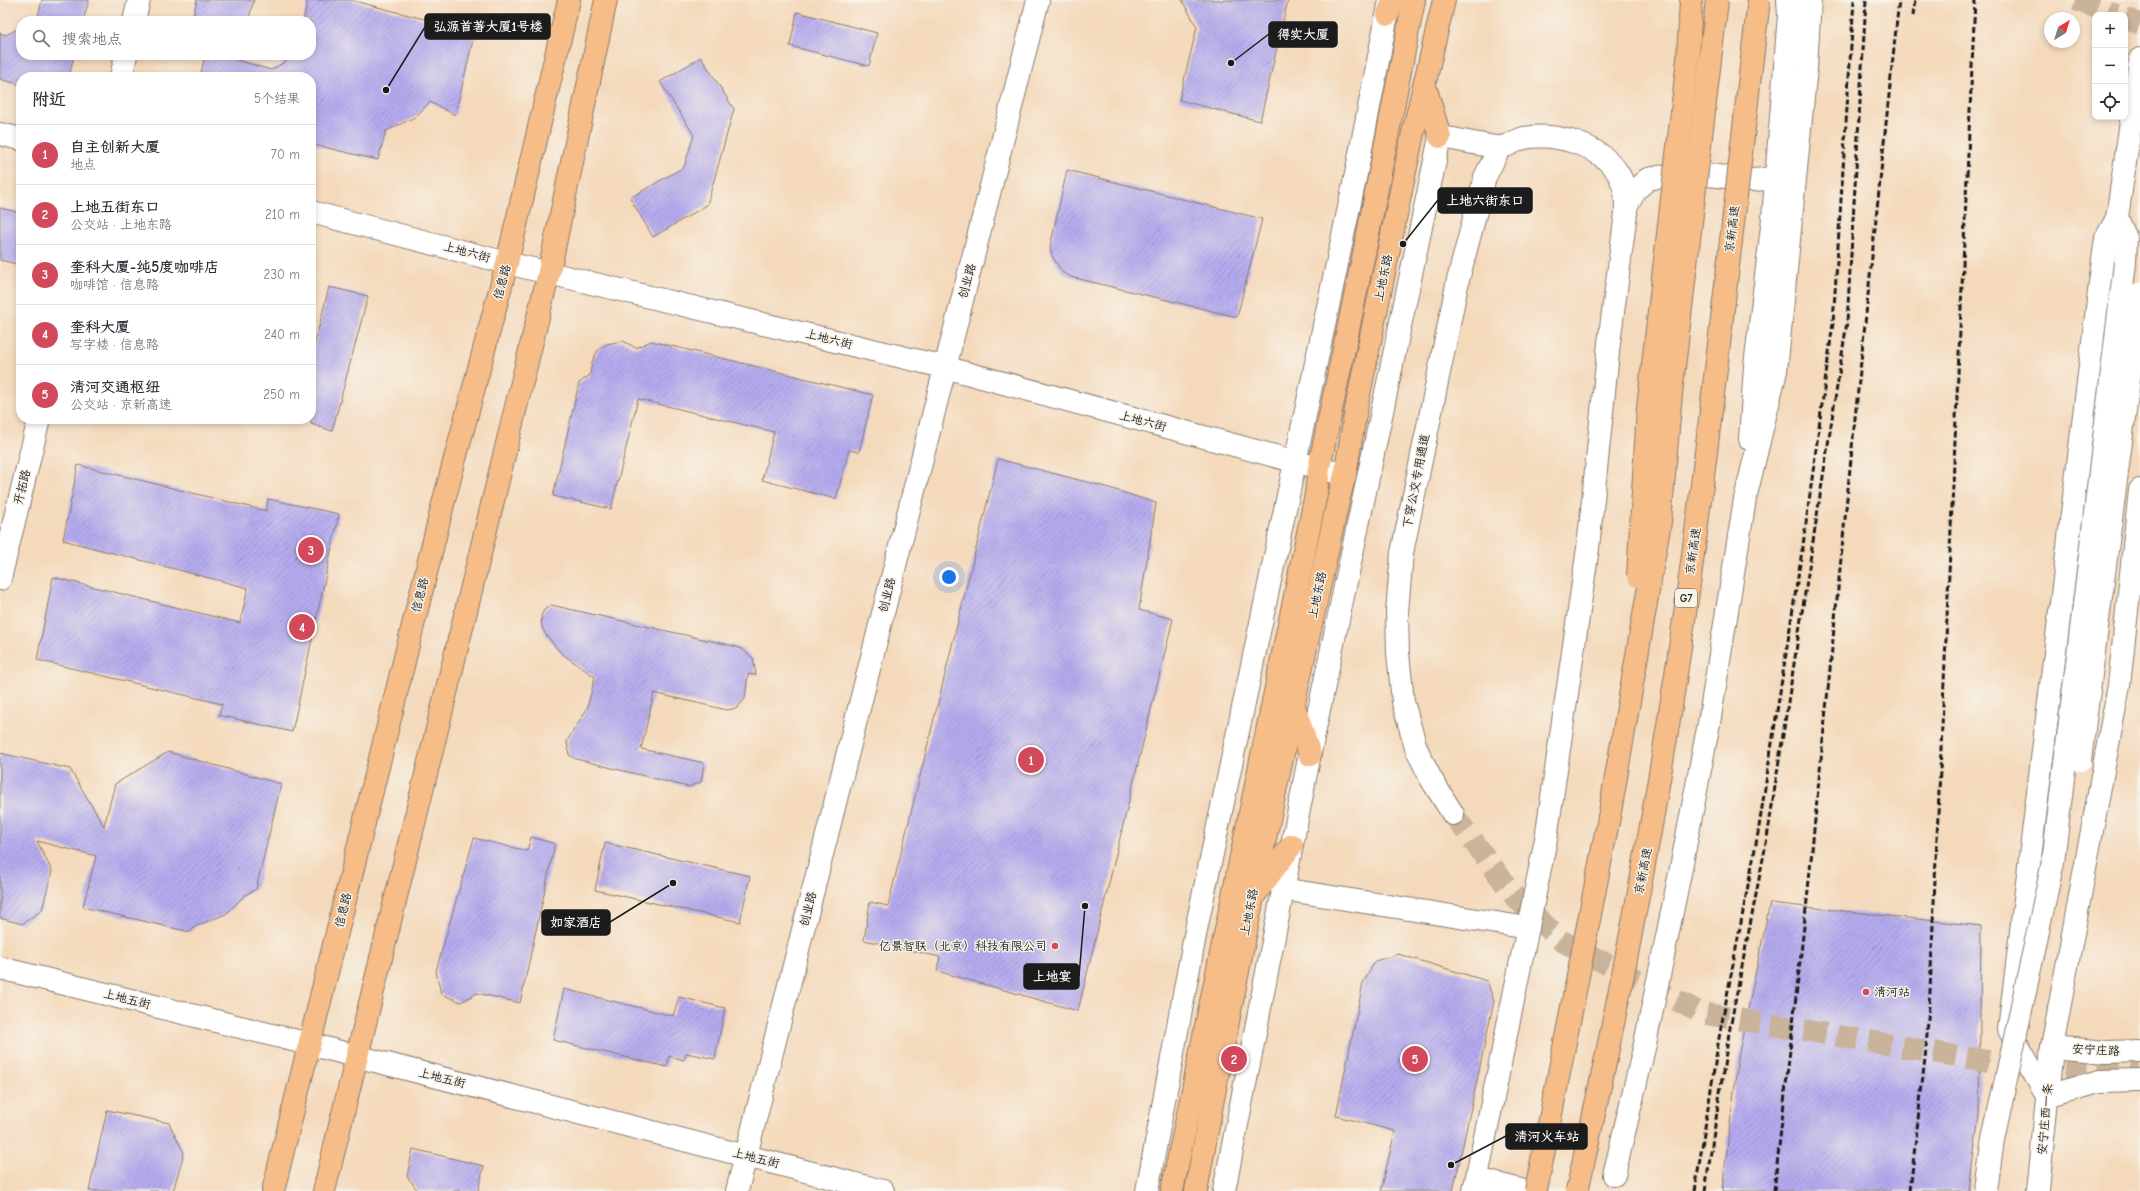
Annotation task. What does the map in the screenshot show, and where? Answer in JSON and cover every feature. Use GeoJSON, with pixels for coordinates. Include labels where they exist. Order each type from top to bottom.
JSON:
{"type":"FeatureCollection","features":[{"type":"Feature","properties":{"kind":"main road","name":"信息路"},"geometry":{"type":"LineString","coordinates":[[272,1191],[442,504],[507,263],[569,0]]}},
{"type":"Feature","properties":{"kind":"main road"},"geometry":{"type":"LineString","coordinates":[[324,1191],[548,272],[606,0]]}},
{"type":"Feature","properties":{"kind":"main road","name":"上地东路"},"geometry":{"type":"LineString","coordinates":[[1172,1191],[1316,494],[1318,468],[1365,249],[1414,0]]}},
{"type":"Feature","properties":{"kind":"main road","name":"上地东路"},"geometry":{"type":"LineString","coordinates":[[1196,1191],[1252,899],[1338,497],[1345,475],[1352,430],[1444,0]]}},
{"type":"Feature","properties":{"kind":"main road"},"geometry":{"type":"LineString","coordinates":[[1635,667],[1648,408],[1688,59],[1691,0]]}},
{"type":"Feature","properties":{"kind":"main road"},"geometry":{"type":"LineString","coordinates":[[1536,1191],[1610,812],[1660,522],[1671,393],[1717,0]]}},
{"type":"Feature","properties":{"kind":"main road","name":"京新高速"},"geometry":{"type":"LineString","coordinates":[[1578,1191],[1603,1079],[1653,819],[1694,549],[1759,0]]}},
{"type":"Feature","properties":{"kind":"main road"},"geometry":{"type":"LineString","coordinates":[[1425,84],[1440,137]]}},
{"type":"Feature","properties":{"kind":"main road"},"geometry":{"type":"LineString","coordinates":[[1293,705],[1310,754]]}},
{"type":"Feature","properties":{"kind":"main road"},"geometry":{"type":"LineString","coordinates":[[1252,899],[1292,845]]}},
{"type":"Feature","properties":{"kind":"street"},"geometry":{"type":"LineString","coordinates":[[135,16],[139,0]]}},
{"type":"Feature","properties":{"kind":"street","name":"创业路"},"geometry":{"type":"LineString","coordinates":[[737,1191],[944,367],[1038,0]]}},
{"type":"Feature","properties":{"kind":"street"},"geometry":{"type":"LineString","coordinates":[[1746,499],[1755,366],[1766,286],[1776,175],[1789,15],[1788,0]]}},
{"type":"Feature","properties":{"kind":"street"},"geometry":{"type":"LineString","coordinates":[[1614,1175],[1645,1044],[1680,873],[1708,723],[1746,499],[1776,371],[1798,156],[1810,0]]}},
{"type":"Feature","properties":{"kind":"street"},"geometry":{"type":"LineString","coordinates":[[1147,1191],[1197,925],[1302,421],[1391,5]]}},
{"type":"Feature","properties":{"kind":"street"},"geometry":{"type":"LineString","coordinates":[[2140,59],[2117,218],[2106,238],[2103,258],[2009,1030],[2047,1096],[2099,1081],[2140,1080]]}},
{"type":"Feature","properties":{"kind":"street"},"geometry":{"type":"LineString","coordinates":[[122,72],[125,60]]}},
{"type":"Feature","properties":{"kind":"street"},"geometry":{"type":"LineString","coordinates":[[0,134],[16,138]]}},
{"type":"Feature","properties":{"kind":"street"},"geometry":{"type":"LineString","coordinates":[[1224,1191],[1282,889],[1440,137],[1500,147],[1524,138],[1553,137],[1592,149],[1619,174],[1626,193],[1626,207],[1609,343],[1588,548],[1546,839],[1476,1185],[1524,1191]]}},
{"type":"Feature","properties":{"kind":"street","name":"下穿公交专用通道"},"geometry":{"type":"LineString","coordinates":[[1453,814],[1431,779],[1416,748],[1403,702],[1398,653],[1398,605],[1402,553],[1458,280],[1485,177],[1500,147]]}},
{"type":"Feature","properties":{"kind":"street"},"geometry":{"type":"LineString","coordinates":[[1626,207],[1635,190],[1648,179],[1683,172],[1751,180],[1767,179],[1776,175],[1798,156]]}},
{"type":"Feature","properties":{"kind":"street","name":"上地六街"},"geometry":{"type":"LineString","coordinates":[[316,213],[507,263],[944,367],[1345,475]]}},
{"type":"Feature","properties":{"kind":"street"},"geometry":{"type":"LineString","coordinates":[[1986,1191],[1993,1139],[2052,862],[2125,263],[2126,238],[2117,218]]}},
{"type":"Feature","properties":{"kind":"street"},"geometry":{"type":"LineString","coordinates":[[1999,1191],[2002,1160],[2026,1044],[2046,961],[2074,803],[2140,294]]}},
{"type":"Feature","properties":{"kind":"street"},"geometry":{"type":"LineString","coordinates":[[1302,421],[1377,435]]}},
{"type":"Feature","properties":{"kind":"street","name":"开拓路"},"geometry":{"type":"LineString","coordinates":[[0,579],[38,424]]}},
{"type":"Feature","properties":{"kind":"street","name":"安宁庄西一条"},"geometry":{"type":"LineString","coordinates":[[2038,1191],[2052,1047],[2120,685],[2140,490]]}},
{"type":"Feature","properties":{"kind":"street"},"geometry":{"type":"LineString","coordinates":[[1282,889],[1528,928]]}},
{"type":"Feature","properties":{"kind":"street","name":"上地五街"},"geometry":{"type":"LineString","coordinates":[[0,968],[357,1056],[882,1191]]}},
{"type":"Feature","properties":{"kind":"street","name":"安宁庄路"},"geometry":{"type":"LineString","coordinates":[[2052,1047],[2106,1052],[2140,1051]]}},
{"type":"Feature","properties":{"kind":"building"},"geometry":{"type":"Polygon","coordinates":[[[42,0],[89,0],[84,16],[38,16],[42,0]]]}},
{"type":"Feature","properties":{"kind":"building"},"geometry":{"type":"Polygon","coordinates":[[[197,0],[254,0],[249,16],[193,16],[197,0]]]}},
{"type":"Feature","properties":{"kind":"building"},"geometry":{"type":"Polygon","coordinates":[[[308,0],[350,0],[475,32],[455,115],[430,102],[415,117],[386,131],[378,160],[316,145],[316,72],[201,72],[204,60],[237,60],[271,70],[288,60],[316,60],[316,16],[304,16],[308,0]]]}},
{"type":"Feature","properties":{"kind":"building"},"geometry":{"type":"Polygon","coordinates":[[[1182,0],[1288,0],[1260,121],[1179,100],[1197,27],[1182,0]]]}},
{"type":"Feature","properties":{"kind":"building"},"geometry":{"type":"Polygon","coordinates":[[[797,12],[877,33],[869,66],[790,46],[797,12]]]}},
{"type":"Feature","properties":{"kind":"building"},"geometry":{"type":"Polygon","coordinates":[[[16,30],[16,60],[73,60],[70,72],[16,72],[16,84],[0,79],[0,33],[6,35],[16,30]]]}},
{"type":"Feature","properties":{"kind":"building"},"geometry":{"type":"Polygon","coordinates":[[[701,57],[734,109],[707,205],[653,237],[630,198],[684,167],[694,135],[660,82],[701,57]]]}},
{"type":"Feature","properties":{"kind":"building"},"geometry":{"type":"Polygon","coordinates":[[[1067,170],[1262,219],[1237,317],[1071,277],[1062,272],[1052,256],[1050,247],[1067,170]]]}},
{"type":"Feature","properties":{"kind":"building"},"geometry":{"type":"Polygon","coordinates":[[[0,208],[16,212],[16,264],[0,260],[0,208]]]}},
{"type":"Feature","properties":{"kind":"building"},"geometry":{"type":"Polygon","coordinates":[[[329,287],[368,296],[332,431],[311,424],[316,424],[316,338],[329,287]]]}},
{"type":"Feature","properties":{"kind":"building"},"geometry":{"type":"Polygon","coordinates":[[[623,341],[636,348],[651,341],[873,395],[859,452],[849,450],[836,499],[762,480],[774,432],[638,399],[611,509],[553,496],[579,383],[590,375],[592,362],[598,350],[606,344],[623,341]]]}},
{"type":"Feature","properties":{"kind":"building"},"geometry":{"type":"Polygon","coordinates":[[[998,459],[1106,487],[1156,503],[1139,610],[1173,619],[1078,1011],[937,971],[940,957],[864,940],[870,902],[888,906],[998,459]]]}},
{"type":"Feature","properties":{"kind":"building"},"geometry":{"type":"Polygon","coordinates":[[[78,465],[266,511],[268,499],[339,514],[292,732],[219,715],[222,704],[37,660],[53,577],[240,623],[248,588],[63,540],[78,465]]]}},
{"type":"Feature","properties":{"kind":"building"},"geometry":{"type":"Polygon","coordinates":[[[551,605],[734,646],[742,649],[753,658],[756,675],[748,674],[745,699],[737,708],[727,710],[654,693],[641,749],[704,763],[701,782],[688,787],[576,759],[569,755],[567,741],[587,709],[595,677],[561,653],[546,635],[542,627],[541,616],[544,610],[551,605]]]}},
{"type":"Feature","properties":{"kind":"building"},"geometry":{"type":"Polygon","coordinates":[[[168,752],[281,784],[256,889],[245,895],[226,914],[196,926],[190,932],[83,907],[96,856],[37,841],[52,871],[42,910],[22,924],[0,918],[0,753],[70,769],[104,826],[115,784],[168,752]]]}},
{"type":"Feature","properties":{"kind":"building"},"geometry":{"type":"Polygon","coordinates":[[[531,837],[555,844],[520,1003],[477,993],[461,1002],[441,994],[436,971],[474,838],[527,851],[531,837]]]}},
{"type":"Feature","properties":{"kind":"building"},"geometry":{"type":"Polygon","coordinates":[[[605,843],[750,876],[740,922],[595,890],[605,843]]]}},
{"type":"Feature","properties":{"kind":"building","name":"清河站"},"geometry":{"type":"Polygon","coordinates":[[[1770,903],[1981,926],[1979,1114],[1969,1191],[1722,1191],[1738,1058],[1770,903]]]}},
{"type":"Feature","properties":{"kind":"building"},"geometry":{"type":"Polygon","coordinates":[[[1398,954],[1487,981],[1494,1001],[1453,1191],[1381,1191],[1395,1131],[1336,1116],[1363,983],[1375,961],[1398,954]]]}},
{"type":"Feature","properties":{"kind":"building"},"geometry":{"type":"Polygon","coordinates":[[[564,989],[673,1016],[679,997],[725,1008],[715,1059],[686,1053],[684,1060],[669,1056],[667,1067],[553,1040],[564,989]]]}},
{"type":"Feature","properties":{"kind":"building"},"geometry":{"type":"Polygon","coordinates":[[[107,1110],[169,1123],[184,1153],[173,1191],[89,1191],[107,1110]]]}},
{"type":"Feature","properties":{"kind":"building"},"geometry":{"type":"Polygon","coordinates":[[[413,1149],[484,1166],[478,1191],[418,1191],[407,1176],[413,1149]]]}},
{"type":"Feature","properties":{"kind":"tunnel"},"geometry":{"type":"LineString","coordinates":[[2076,0],[2108,12]]}},
{"type":"Feature","properties":{"kind":"tunnel"},"geometry":{"type":"LineString","coordinates":[[2128,19],[2140,24]]}},
{"type":"Feature","properties":{"kind":"tunnel"},"geometry":{"type":"LineString","coordinates":[[1453,814],[1515,897],[1562,941],[1701,1013],[2053,1072],[2140,1069]]}},
{"type":"Feature","properties":{"kind":"railway"},"geometry":{"type":"LineString","coordinates":[[1695,1191],[1719,1038],[1758,833],[1804,538],[1833,323],[1854,0]]}},
{"type":"Feature","properties":{"kind":"railway"},"geometry":{"type":"LineString","coordinates":[[1705,1191],[1729,1033],[1767,838],[1847,322],[1866,0]]}},
{"type":"Feature","properties":{"kind":"railway"},"geometry":{"type":"LineString","coordinates":[[1774,1191],[1807,900],[1854,428],[1899,0]]}},
{"type":"Feature","properties":{"kind":"railway"},"geometry":{"type":"LineString","coordinates":[[1913,16],[1915,0]]}},
{"type":"Feature","properties":{"kind":"railway"},"geometry":{"type":"LineString","coordinates":[[1910,1191],[1926,1049],[1930,991],[1975,0]]}},
{"type":"Feature","properties":{"kind":"place","name":"得实大厦"},"geometry":{"type":"Point","coordinates":[1231,63]}},
{"type":"Feature","properties":{"kind":"place","name":"弘源首著大厦1号楼"},"geometry":{"type":"Point","coordinates":[386,90]}},
{"type":"Feature","properties":{"kind":"place","name":"上地六街东口"},"geometry":{"type":"Point","coordinates":[1403,244]}},
{"type":"Feature","properties":{"kind":"place","name":"奎科大厦-纯5度咖啡店"},"geometry":{"type":"Point","coordinates":[311,550]}},
{"type":"Feature","properties":{"kind":"place","name":"奎科大厦"},"geometry":{"type":"Point","coordinates":[302,627]}},
{"type":"Feature","properties":{"kind":"place","name":"自主创新大厦"},"geometry":{"type":"Point","coordinates":[1031,760]}},
{"type":"Feature","properties":{"kind":"place","name":"如家酒店"},"geometry":{"type":"Point","coordinates":[673,883]}},
{"type":"Feature","properties":{"kind":"place","name":"上地宴"},"geometry":{"type":"Point","coordinates":[1085,906]}},
{"type":"Feature","properties":{"kind":"place","name":"亿景智联（北京）科技有限公司"},"geometry":{"type":"Point","coordinates":[1055,946]}},
{"type":"Feature","properties":{"kind":"place","name":"清河站"},"geometry":{"type":"Point","coordinates":[1866,992]}},
{"type":"Feature","properties":{"kind":"place","name":"上地五街东口"},"geometry":{"type":"Point","coordinates":[1234,1059]}},
{"type":"Feature","properties":{"kind":"place","name":"清河交通枢纽"},"geometry":{"type":"Point","coordinates":[1415,1059]}},
{"type":"Feature","properties":{"kind":"place","name":"清河火车站"},"geometry":{"type":"Point","coordinates":[1451,1165]}}]}
